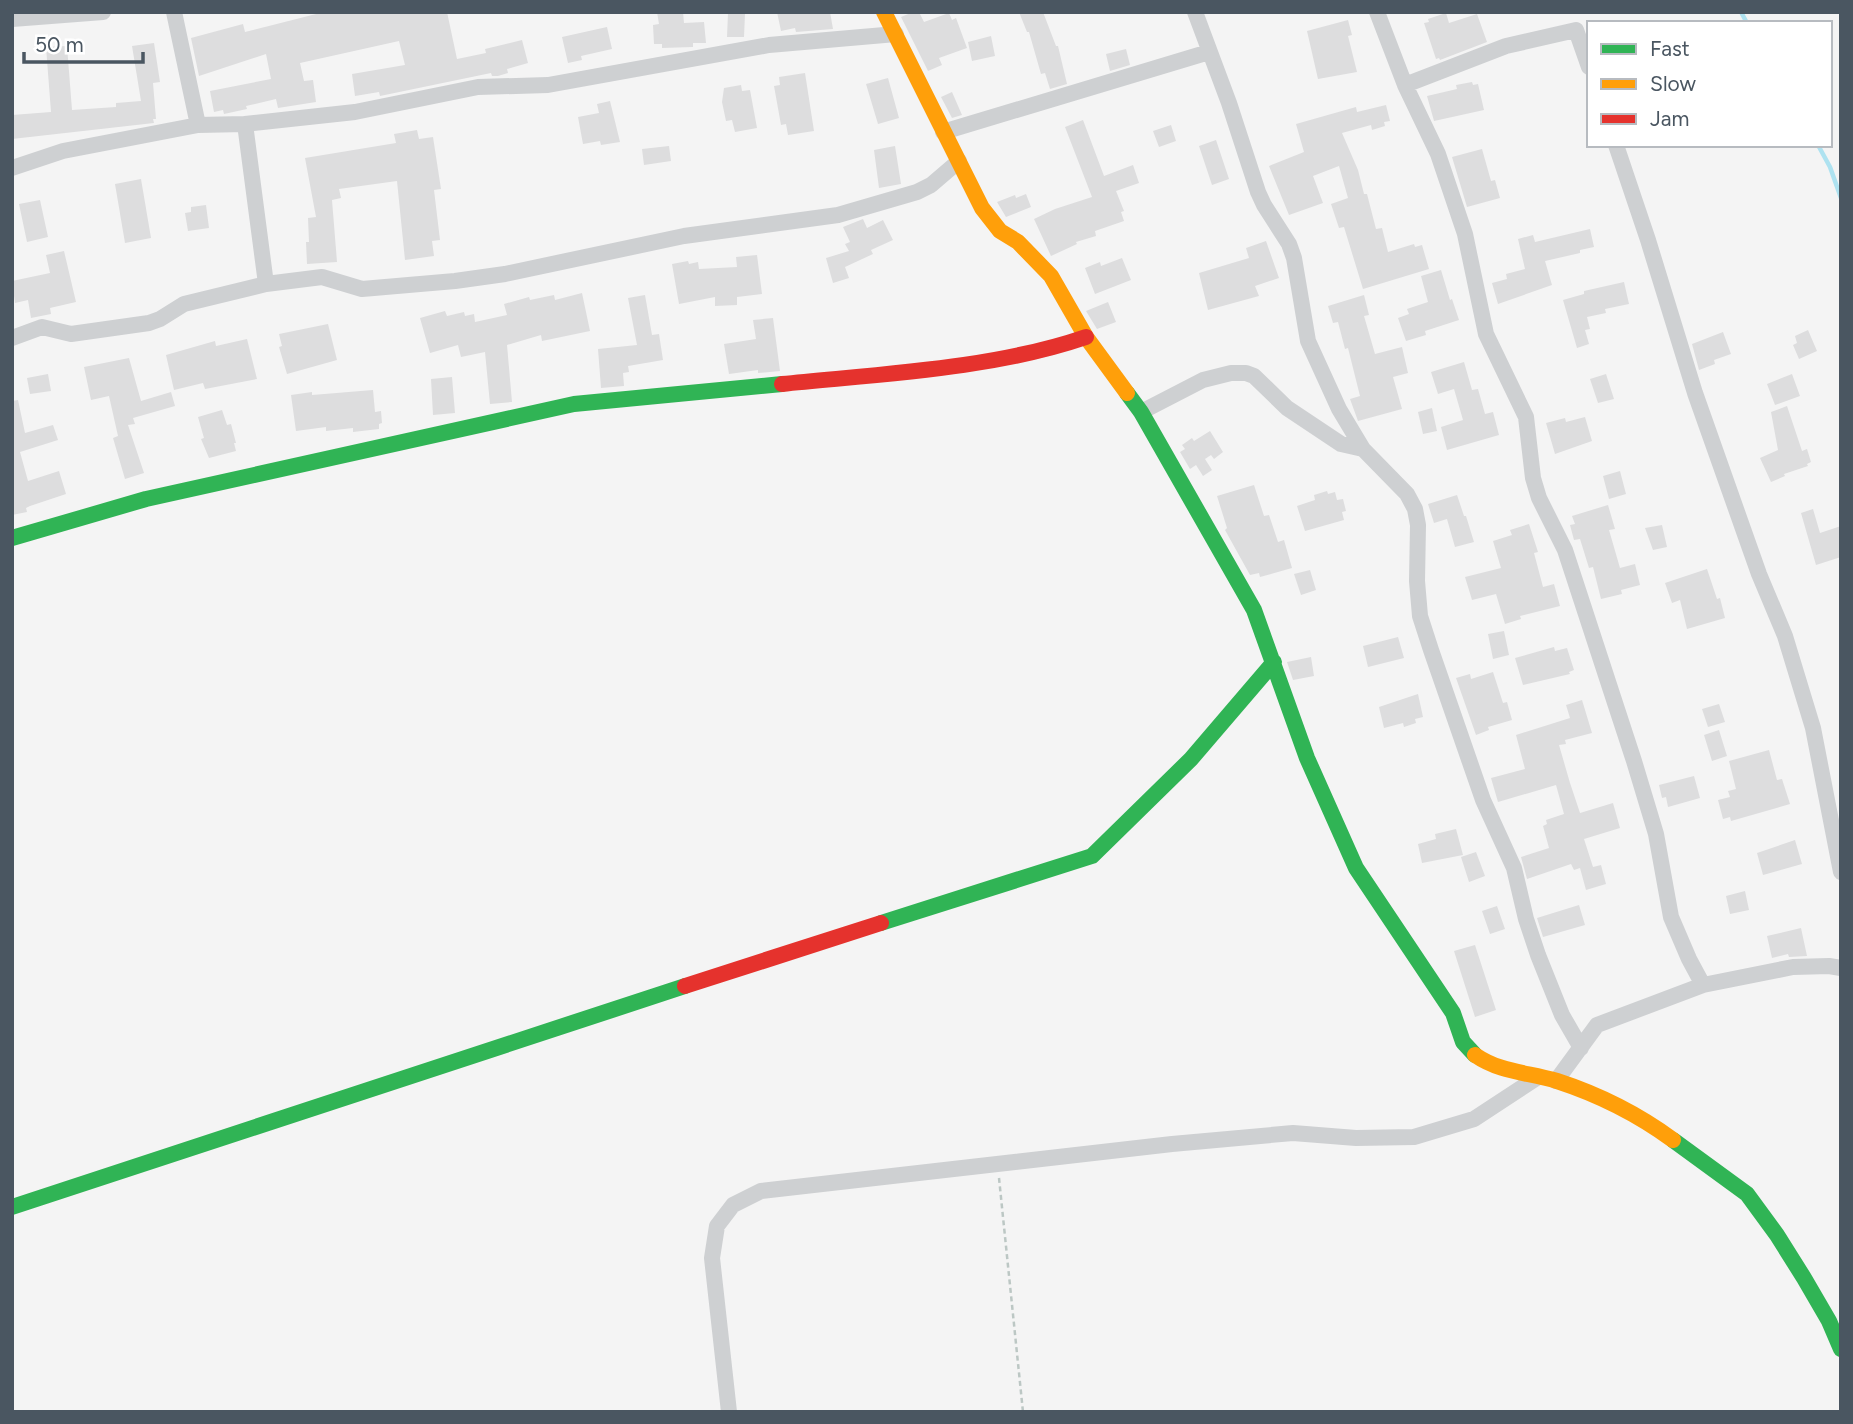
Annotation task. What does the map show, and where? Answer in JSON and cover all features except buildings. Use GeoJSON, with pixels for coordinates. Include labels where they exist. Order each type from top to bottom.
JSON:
{"type":"FeatureCollection","features":[{"type":"Feature","properties":{"kind":"street"},"geometry":{"type":"LineString","coordinates":[[12,19],[103,12]]}},
{"type":"Feature","properties":{"kind":"street"},"geometry":{"type":"LineString","coordinates":[[174,12],[198,125]]}},
{"type":"Feature","properties":{"kind":"street"},"geometry":{"type":"LineString","coordinates":[[884,12],[982,208],[1000,231],[1018,242],[1051,276],[1086,337],[1141,412],[1212,533],[1254,610],[1307,758],[1356,867],[1453,1013],[1463,1042],[1471,1053],[1485,1062],[1556,1081],[1644,1119],[1747,1194],[1804,1278],[1829,1321],[1841,1349]]}},
{"type":"Feature","properties":{"kind":"street"},"geometry":{"type":"LineString","coordinates":[[1195,12],[1258,192],[1289,244],[1294,258],[1308,341],[1351,432],[1363,449],[1407,494],[1415,509],[1418,525],[1420,615],[1430,650],[1483,800],[1514,868],[1526,919],[1538,954],[1562,1014],[1581,1048]]}},
{"type":"Feature","properties":{"kind":"street"},"geometry":{"type":"LineString","coordinates":[[1377,12],[1405,85],[1438,154],[1465,234],[1486,334],[1526,417],[1533,478],[1539,498],[1565,550],[1634,761],[1656,834],[1671,917],[1703,985]]}},
{"type":"Feature","properties":{"kind":"street"},"geometry":{"type":"LineString","coordinates":[[1405,85],[1506,46],[1576,30],[1587,61]]}},
{"type":"Feature","properties":{"kind":"street"},"geometry":{"type":"LineString","coordinates":[[12,168],[63,152],[198,125],[245,124],[355,112],[478,87],[548,85],[769,45],[896,34]]}},
{"type":"Feature","properties":{"kind":"street"},"geometry":{"type":"LineString","coordinates":[[943,132],[1209,52]]}},
{"type":"Feature","properties":{"kind":"street"},"geometry":{"type":"LineString","coordinates":[[245,124],[266,284]]}},
{"type":"Feature","properties":{"kind":"street"},"geometry":{"type":"LineString","coordinates":[[1617,147],[1695,393],[1759,574],[1785,636],[1813,728],[1841,872]]}},
{"type":"Feature","properties":{"kind":"street"},"geometry":{"type":"LineString","coordinates":[[12,338],[42,327],[71,334],[149,323],[184,304],[266,284],[322,277],[362,289],[455,281],[505,274],[684,236],[838,215],[917,192],[959,161]]}},
{"type":"Feature","properties":{"kind":"street"},"geometry":{"type":"LineString","coordinates":[[12,538],[146,499],[561,407],[915,371],[1048,350],[1086,337]]}},
{"type":"Feature","properties":{"kind":"street"},"geometry":{"type":"LineString","coordinates":[[1141,412],[1203,380],[1231,373],[1246,373],[1254,376],[1287,408],[1332,439],[1363,449]]}},
{"type":"Feature","properties":{"kind":"street"},"geometry":{"type":"LineString","coordinates":[[12,1206],[1091,856],[1191,759],[1274,662]]}},
{"type":"Feature","properties":{"kind":"street"},"geometry":{"type":"LineString","coordinates":[[1556,1081],[1597,1025],[1703,985],[1793,967],[1841,968]]}},
{"type":"Feature","properties":{"kind":"street"},"geometry":{"type":"LineString","coordinates":[[729,1412],[712,1258],[717,1226],[733,1205],[761,1191],[1293,1133],[1356,1138],[1415,1137],[1474,1119],[1538,1077]]}},
{"type":"Feature","properties":{"kind":"path"},"geometry":{"type":"LineString","coordinates":[[998,1165],[1023,1412]]}},
{"type":"Feature","properties":{"kind":"waterway"},"geometry":{"type":"LineString","coordinates":[[1741,12],[1746,21]]}},
{"type":"Feature","properties":{"kind":"waterway"},"geometry":{"type":"LineString","coordinates":[[1819,147],[1830,167],[1841,198]]}},
{"type":"Feature","properties":{"kind":"traffic: fast"},"geometry":{"type":"LineString","coordinates":[[12,538],[146,499],[574,404],[782,384]]}},
{"type":"Feature","properties":{"kind":"traffic: fast"},"geometry":{"type":"LineString","coordinates":[[1127,393],[1141,412],[1254,610],[1307,758],[1356,868],[1453,1013],[1463,1042],[1475,1055]]}},
{"type":"Feature","properties":{"kind":"traffic: fast"},"geometry":{"type":"LineString","coordinates":[[881,923],[1092,856],[1191,759],[1274,662]]}},
{"type":"Feature","properties":{"kind":"traffic: fast"},"geometry":{"type":"LineString","coordinates":[[12,1207],[685,986]]}},
{"type":"Feature","properties":{"kind":"traffic: fast"},"geometry":{"type":"LineString","coordinates":[[1673,1140],[1747,1194],[1804,1278],[1829,1321],[1841,1349]]}},
{"type":"Feature","properties":{"kind":"traffic: slow"},"geometry":{"type":"LineString","coordinates":[[884,12],[982,208],[1000,231],[1018,242],[1051,276],[1086,337],[1127,393]]}},
{"type":"Feature","properties":{"kind":"traffic: slow"},"geometry":{"type":"LineString","coordinates":[[1475,1055],[1505,1069],[1557,1081],[1587,1092],[1632,1114],[1673,1140]]}},
{"type":"Feature","properties":{"kind":"traffic: jam"},"geometry":{"type":"LineString","coordinates":[[782,384],[975,363],[1050,348],[1086,337]]}},
{"type":"Feature","properties":{"kind":"traffic: jam"},"geometry":{"type":"LineString","coordinates":[[685,986],[881,923]]}}]}
